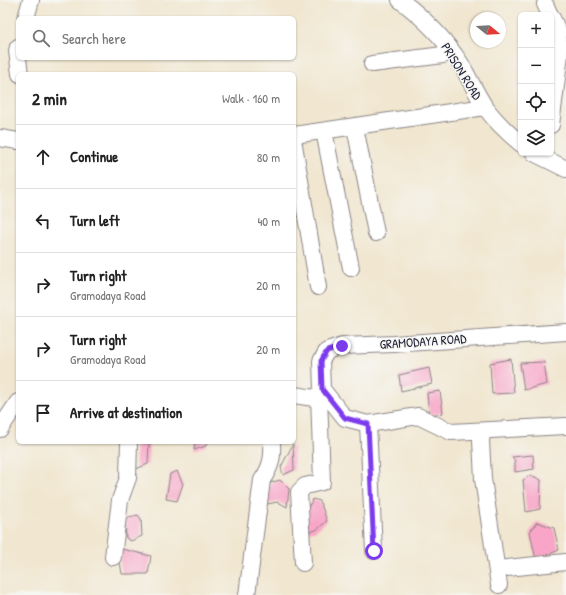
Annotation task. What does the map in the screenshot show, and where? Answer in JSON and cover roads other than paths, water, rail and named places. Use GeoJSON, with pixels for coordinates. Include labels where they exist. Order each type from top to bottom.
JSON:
{"type":"FeatureCollection","features":[{"type":"Feature","properties":{"kind":"street"},"geometry":{"type":"LineString","coordinates":[[27,16],[31,0]]}},
{"type":"Feature","properties":{"kind":"street","name":"PRISON ROAD"},"geometry":{"type":"LineString","coordinates":[[400,0],[415,11],[438,33],[460,64],[485,108],[507,133],[518,142]]}},
{"type":"Feature","properties":{"kind":"street"},"geometry":{"type":"LineString","coordinates":[[552,120],[560,54],[558,31],[554,23]]}},
{"type":"Feature","properties":{"kind":"street"},"geometry":{"type":"LineString","coordinates":[[372,64],[443,55],[451,52]]}},
{"type":"Feature","properties":{"kind":"street"},"geometry":{"type":"LineString","coordinates":[[18,60],[20,72]]}},
{"type":"Feature","properties":{"kind":"street"},"geometry":{"type":"LineString","coordinates":[[296,136],[485,108]]}},
{"type":"Feature","properties":{"kind":"street"},"geometry":{"type":"LineString","coordinates":[[356,127],[376,233]]}},
{"type":"Feature","properties":{"kind":"street"},"geometry":{"type":"LineString","coordinates":[[324,131],[351,268]]}},
{"type":"Feature","properties":{"kind":"street"},"geometry":{"type":"LineString","coordinates":[[0,138],[16,141]]}},
{"type":"Feature","properties":{"kind":"street"},"geometry":{"type":"LineString","coordinates":[[543,156],[566,169]]}},
{"type":"Feature","properties":{"kind":"street"},"geometry":{"type":"LineString","coordinates":[[296,157],[318,287]]}},
{"type":"Feature","properties":{"kind":"street","name":"GRAMODAYA ROAD"},"geometry":{"type":"LineString","coordinates":[[303,563],[299,492],[305,486],[322,482],[321,361],[327,351],[342,346],[394,344],[566,332]]}},
{"type":"Feature","properties":{"kind":"street"},"geometry":{"type":"LineString","coordinates":[[296,396],[314,398],[321,392],[345,418],[368,424],[418,416],[451,432],[566,426]]}},
{"type":"Feature","properties":{"kind":"street"},"geometry":{"type":"LineString","coordinates":[[0,429],[16,405]]}},
{"type":"Feature","properties":{"kind":"street"},"geometry":{"type":"LineString","coordinates":[[368,424],[374,551]]}},
{"type":"Feature","properties":{"kind":"street"},"geometry":{"type":"LineString","coordinates":[[483,431],[481,440],[483,479],[499,586]]}},
{"type":"Feature","properties":{"kind":"street"},"geometry":{"type":"LineString","coordinates":[[113,557],[120,500],[128,478],[129,444]]}},
{"type":"Feature","properties":{"kind":"street"},"geometry":{"type":"LineString","coordinates":[[247,595],[262,480],[269,469],[273,452],[272,444]]}},
{"type":"Feature","properties":{"kind":"street"},"geometry":{"type":"LineString","coordinates":[[497,569],[566,562]]}}]}
